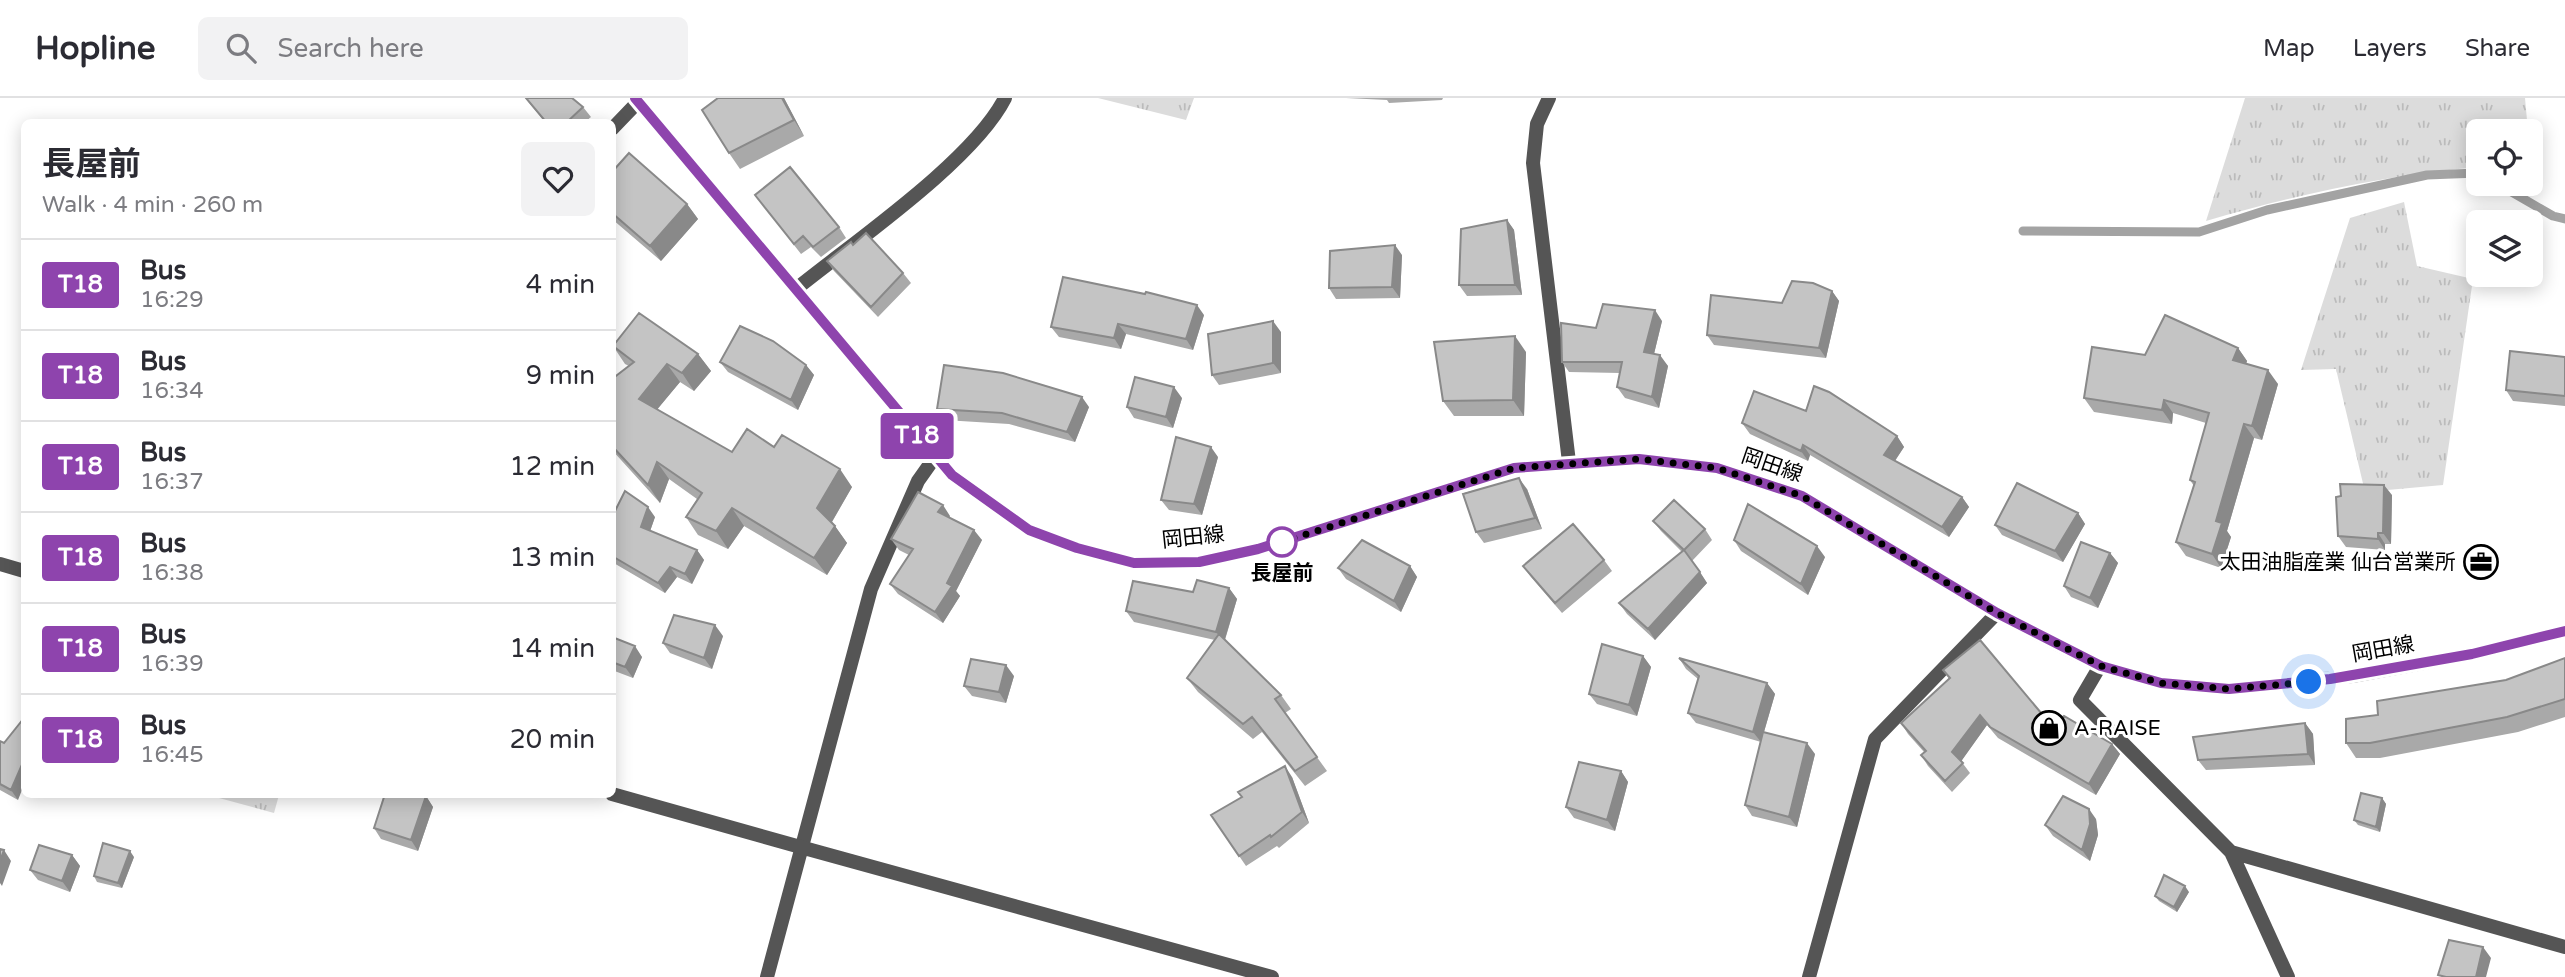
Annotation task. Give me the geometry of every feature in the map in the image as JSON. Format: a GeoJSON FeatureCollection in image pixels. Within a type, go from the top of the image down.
{"type":"FeatureCollection","features":[{"type":"Feature","properties":{"kind":"street"},"geometry":{"type":"LineString","coordinates":[[796,289],[936,176],[994,120],[1005,98]]}},
{"type":"Feature","properties":{"kind":"street"},"geometry":{"type":"LineString","coordinates":[[1549,98],[1537,124],[1533,163],[1569,462]]}},
{"type":"Feature","properties":{"kind":"street"},"geometry":{"type":"LineString","coordinates":[[616,124],[636,100]]}},
{"type":"Feature","properties":{"kind":"street","name":"岡田線"},"geometry":{"type":"LineString","coordinates":[[636,100],[952,475],[1029,530],[1077,548],[1134,563],[1199,562],[1258,549],[1514,468],[1639,459],[1717,468],[1802,496],[1997,613],[2101,666],[2161,683],[2229,689],[2352,676],[2472,654],[2565,631]]}},
{"type":"Feature","properties":{"kind":"street"},"geometry":{"type":"LineString","coordinates":[[767,977],[804,848],[871,589],[918,481],[935,457]]}},
{"type":"Feature","properties":{"kind":"street"},"geometry":{"type":"LineString","coordinates":[[0,564],[21,570]]}},
{"type":"Feature","properties":{"kind":"street"},"geometry":{"type":"LineString","coordinates":[[1809,977],[1875,739],[1997,613]]}},
{"type":"Feature","properties":{"kind":"street"},"geometry":{"type":"LineString","coordinates":[[2101,666],[2080,701],[2231,852],[2288,977]]}},
{"type":"Feature","properties":{"kind":"street"},"geometry":{"type":"LineString","coordinates":[[616,795],[1272,977]]}},
{"type":"Feature","properties":{"kind":"street"},"geometry":{"type":"LineString","coordinates":[[2231,852],[2565,947]]}},
{"type":"Feature","properties":{"kind":"green space"},"geometry":{"type":"Polygon","coordinates":[[[1098,98],[1194,98],[1186,120],[1098,98]]]}},
{"type":"Feature","properties":{"kind":"green space"},"geometry":{"type":"Polygon","coordinates":[[[2245,98],[2525,98],[2527,119],[2466,119],[2466,168],[2341,187],[2206,221],[2245,98]]]}},
{"type":"Feature","properties":{"kind":"green space"},"geometry":{"type":"Polygon","coordinates":[[[2404,202],[2417,266],[2466,277],[2466,287],[2472,287],[2443,485],[2365,492],[2336,369],[2301,370],[2350,218],[2404,202]]]}},
{"type":"Feature","properties":{"kind":"green space"},"geometry":{"type":"Polygon","coordinates":[[[219,798],[278,798],[274,813],[219,798]]]}},
{"type":"Feature","properties":{"kind":"building"},"geometry":{"type":"Polygon","coordinates":[[[526,98],[572,98],[583,107],[570,119],[544,119],[526,98]]]}},
{"type":"Feature","properties":{"kind":"building"},"geometry":{"type":"Polygon","coordinates":[[[718,98],[782,98],[794,120],[729,153],[702,110],[718,98]]]}},
{"type":"Feature","properties":{"kind":"building"},"geometry":{"type":"Polygon","coordinates":[[[629,153],[687,204],[650,246],[616,216],[616,168],[629,153]]]}},
{"type":"Feature","properties":{"kind":"building"},"geometry":{"type":"Polygon","coordinates":[[[790,167],[839,227],[813,247],[803,236],[794,244],[755,195],[790,167]]]}},
{"type":"Feature","properties":{"kind":"building"},"geometry":{"type":"Polygon","coordinates":[[[1507,220],[1515,285],[1459,285],[1461,229],[1507,220]]]}},
{"type":"Feature","properties":{"kind":"building"},"geometry":{"type":"Polygon","coordinates":[[[866,233],[903,273],[871,307],[827,261],[851,242],[853,245],[866,233]]]}},
{"type":"Feature","properties":{"kind":"building"},"geometry":{"type":"Polygon","coordinates":[[[1395,245],[1392,287],[1329,288],[1330,251],[1395,245]]]}},
{"type":"Feature","properties":{"kind":"building"},"geometry":{"type":"Polygon","coordinates":[[[1063,277],[1145,294],[1146,292],[1197,305],[1186,339],[1118,324],[1114,338],[1051,327],[1063,277]]]}},
{"type":"Feature","properties":{"kind":"building"},"geometry":{"type":"Polygon","coordinates":[[[1792,281],[1813,283],[1832,291],[1819,348],[1707,335],[1711,295],[1782,303],[1792,281]]]}},
{"type":"Feature","properties":{"kind":"building"},"geometry":{"type":"Polygon","coordinates":[[[1603,304],[1655,310],[1644,352],[1660,355],[1652,397],[1617,387],[1622,362],[1562,362],[1561,323],[1596,328],[1603,304]]]}},
{"type":"Feature","properties":{"kind":"building"},"geometry":{"type":"Polygon","coordinates":[[[639,313],[698,354],[682,373],[667,364],[639,399],[732,452],[747,429],[774,447],[782,435],[840,469],[817,508],[835,526],[814,558],[732,508],[716,531],[686,517],[702,493],[657,462],[648,485],[616,450],[616,376],[634,362],[616,348],[616,342],[639,313]]]}},
{"type":"Feature","properties":{"kind":"building"},"geometry":{"type":"Polygon","coordinates":[[[2165,315],[2238,348],[2233,360],[2268,370],[2252,426],[2244,424],[2216,521],[2222,523],[2212,554],[2176,542],[2195,482],[2190,480],[2209,413],[2164,400],[2162,410],[2084,398],[2092,347],[2145,355],[2165,315]]]}},
{"type":"Feature","properties":{"kind":"building"},"geometry":{"type":"Polygon","coordinates":[[[1273,321],[1273,363],[1212,375],[1208,334],[1273,321]]]}},
{"type":"Feature","properties":{"kind":"building"},"geometry":{"type":"Polygon","coordinates":[[[740,326],[773,341],[806,365],[791,400],[720,362],[740,326]]]}},
{"type":"Feature","properties":{"kind":"building"},"geometry":{"type":"Polygon","coordinates":[[[1515,336],[1513,400],[1443,401],[1434,342],[1515,336]]]}},
{"type":"Feature","properties":{"kind":"building"},"geometry":{"type":"Polygon","coordinates":[[[2510,351],[2565,357],[2565,396],[2506,390],[2510,351]]]}},
{"type":"Feature","properties":{"kind":"building"},"geometry":{"type":"Polygon","coordinates":[[[944,365],[1003,373],[1082,397],[1067,432],[1002,413],[937,409],[944,365]]]}},
{"type":"Feature","properties":{"kind":"building"},"geometry":{"type":"Polygon","coordinates":[[[1135,377],[1174,387],[1166,417],[1127,407],[1135,377]]]}},
{"type":"Feature","properties":{"kind":"building"},"geometry":{"type":"Polygon","coordinates":[[[1814,386],[1829,392],[1897,436],[1884,455],[1962,497],[1942,527],[1803,445],[1801,451],[1742,423],[1754,391],[1806,411],[1814,386]]]}},
{"type":"Feature","properties":{"kind":"building"},"geometry":{"type":"Polygon","coordinates":[[[1176,437],[1211,447],[1194,504],[1161,500],[1176,437]]]}},
{"type":"Feature","properties":{"kind":"building"},"geometry":{"type":"Polygon","coordinates":[[[1519,478],[1535,518],[1476,532],[1463,494],[1519,478]]]}},
{"type":"Feature","properties":{"kind":"building"},"geometry":{"type":"Polygon","coordinates":[[[2017,483],[2078,513],[2055,551],[1995,525],[2017,483]]]}},
{"type":"Feature","properties":{"kind":"building"},"geometry":{"type":"Polygon","coordinates":[[[2340,484],[2384,485],[2383,533],[2378,533],[2378,539],[2338,536],[2336,497],[2341,496],[2340,484]]]}},
{"type":"Feature","properties":{"kind":"building"},"geometry":{"type":"Polygon","coordinates":[[[625,491],[648,507],[641,527],[697,550],[685,574],[670,567],[658,583],[616,558],[616,509],[625,491]]]}},
{"type":"Feature","properties":{"kind":"building"},"geometry":{"type":"Polygon","coordinates":[[[918,492],[943,505],[938,512],[974,530],[947,583],[952,586],[935,612],[890,584],[913,549],[891,539],[918,492]]]}},
{"type":"Feature","properties":{"kind":"building"},"geometry":{"type":"Polygon","coordinates":[[[1674,500],[1705,529],[1684,550],[1653,521],[1674,500]]]}},
{"type":"Feature","properties":{"kind":"building"},"geometry":{"type":"Polygon","coordinates":[[[1748,504],[1817,546],[1801,584],[1734,540],[1748,504]]]}},
{"type":"Feature","properties":{"kind":"building"},"geometry":{"type":"Polygon","coordinates":[[[1573,524],[1604,560],[1555,603],[1523,566],[1573,524]]]}},
{"type":"Feature","properties":{"kind":"building"},"geometry":{"type":"Polygon","coordinates":[[[1362,540],[1410,566],[1394,601],[1338,568],[1362,540]]]}},
{"type":"Feature","properties":{"kind":"building"},"geometry":{"type":"Polygon","coordinates":[[[2081,542],[2110,553],[2090,598],[2064,586],[2081,542]]]}},
{"type":"Feature","properties":{"kind":"building"},"geometry":{"type":"Polygon","coordinates":[[[1684,550],[1700,572],[1648,629],[1619,603],[1684,550]]]}},
{"type":"Feature","properties":{"kind":"building"},"geometry":{"type":"Polygon","coordinates":[[[1197,580],[1229,588],[1216,632],[1126,611],[1133,581],[1193,592],[1197,580]]]}},
{"type":"Feature","properties":{"kind":"building"},"geometry":{"type":"Polygon","coordinates":[[[674,615],[715,625],[704,658],[663,643],[674,615]]]}},
{"type":"Feature","properties":{"kind":"building"},"geometry":{"type":"Polygon","coordinates":[[[1219,634],[1281,695],[1275,699],[1317,757],[1295,771],[1252,717],[1243,724],[1187,678],[1219,634]]]}},
{"type":"Feature","properties":{"kind":"building"},"geometry":{"type":"Polygon","coordinates":[[[616,639],[635,646],[625,667],[616,664],[616,639]]]}},
{"type":"Feature","properties":{"kind":"building"},"geometry":{"type":"Polygon","coordinates":[[[1980,640],[2052,726],[2064,716],[2112,744],[2089,784],[1990,727],[1980,715],[1952,752],[1963,763],[1945,781],[1921,755],[1926,751],[1901,723],[1950,678],[1943,670],[1980,640]]]}},
{"type":"Feature","properties":{"kind":"building"},"geometry":{"type":"Polygon","coordinates":[[[1602,644],[1643,656],[1629,705],[1589,694],[1602,644]]]}},
{"type":"Feature","properties":{"kind":"building"},"geometry":{"type":"Polygon","coordinates":[[[1679,658],[1767,683],[1753,732],[1688,713],[1699,676],[1679,658]]]}},
{"type":"Feature","properties":{"kind":"building"},"geometry":{"type":"Polygon","coordinates":[[[2565,658],[2565,699],[2507,717],[2370,743],[2346,743],[2346,719],[2378,715],[2377,701],[2506,680],[2565,658]]]}},
{"type":"Feature","properties":{"kind":"building"},"geometry":{"type":"Polygon","coordinates":[[[971,659],[1006,665],[999,692],[964,686],[971,659]]]}},
{"type":"Feature","properties":{"kind":"building"},"geometry":{"type":"Polygon","coordinates":[[[21,722],[21,767],[11,790],[0,784],[0,741],[4,743],[21,722]]]}},
{"type":"Feature","properties":{"kind":"building"},"geometry":{"type":"Polygon","coordinates":[[[2305,723],[2308,754],[2198,760],[2193,737],[2305,723]]]}},
{"type":"Feature","properties":{"kind":"building"},"geometry":{"type":"Polygon","coordinates":[[[1763,732],[1807,743],[1789,817],[1745,805],[1763,732]]]}},
{"type":"Feature","properties":{"kind":"building"},"geometry":{"type":"Polygon","coordinates":[[[1579,762],[1621,771],[1607,820],[1566,807],[1579,762]]]}},
{"type":"Feature","properties":{"kind":"building"},"geometry":{"type":"Polygon","coordinates":[[[1285,766],[1302,812],[1271,837],[1270,835],[1239,856],[1211,815],[1242,797],[1238,792],[1285,766]]]}},
{"type":"Feature","properties":{"kind":"building"},"geometry":{"type":"Polygon","coordinates":[[[2361,793],[2382,798],[2376,827],[2354,820],[2361,793]]]}},
{"type":"Feature","properties":{"kind":"building"},"geometry":{"type":"Polygon","coordinates":[[[2063,796],[2089,809],[2090,824],[2082,850],[2045,825],[2063,796]]]}},
{"type":"Feature","properties":{"kind":"building"},"geometry":{"type":"Polygon","coordinates":[[[384,798],[425,798],[411,840],[374,828],[384,798]]]}},
{"type":"Feature","properties":{"kind":"building"},"geometry":{"type":"Polygon","coordinates":[[[103,843],[130,851],[118,883],[94,876],[103,843]]]}},
{"type":"Feature","properties":{"kind":"building"},"geometry":{"type":"Polygon","coordinates":[[[39,845],[72,855],[62,881],[30,870],[39,845]]]}},
{"type":"Feature","properties":{"kind":"building"},"geometry":{"type":"Polygon","coordinates":[[[2164,875],[2185,886],[2174,907],[2155,896],[2164,875]]]}},
{"type":"Feature","properties":{"kind":"building"},"geometry":{"type":"Polygon","coordinates":[[[2449,940],[2483,947],[2476,977],[2438,975],[2449,940]]]}},
{"type":"Feature","properties":{"kind":"waterway"},"geometry":{"type":"LineString","coordinates":[[2023,231],[2199,232],[2267,210],[2427,175],[2466,173]]}},
{"type":"Feature","properties":{"kind":"waterway"},"geometry":{"type":"LineString","coordinates":[[2519,196],[2553,216],[2565,219]]}},
{"type":"Feature","properties":{"kind":"bus line","name":"T18"},"geometry":{"type":"LineString","coordinates":[[635,98],[952,475],[1029,530],[1077,548],[1134,563],[1199,562],[1258,549],[1514,468],[1639,459],[1717,468],[1802,496],[1997,613],[2101,666],[2161,683],[2229,689],[2330,679],[2472,654],[2565,631]]}},
{"type":"Feature","properties":{"kind":"place","name":"長屋前"},"geometry":{"type":"Point","coordinates":[1282,542]}},
{"type":"Feature","properties":{"kind":"place","name":"太田油脂産業 仙台営業所"},"geometry":{"type":"Point","coordinates":[2481,562]}},
{"type":"Feature","properties":{"kind":"place","name":"A-RAISE"},"geometry":{"type":"Point","coordinates":[2049,728]}},
{"type":"Feature","properties":{"kind":"route"},"geometry":{"type":"LineString","coordinates":[[1282,542],[1514,468],[1639,459],[1717,468],[1802,496],[1997,613],[2101,666],[2161,683],[2229,689],[2309,682]]}}]}
